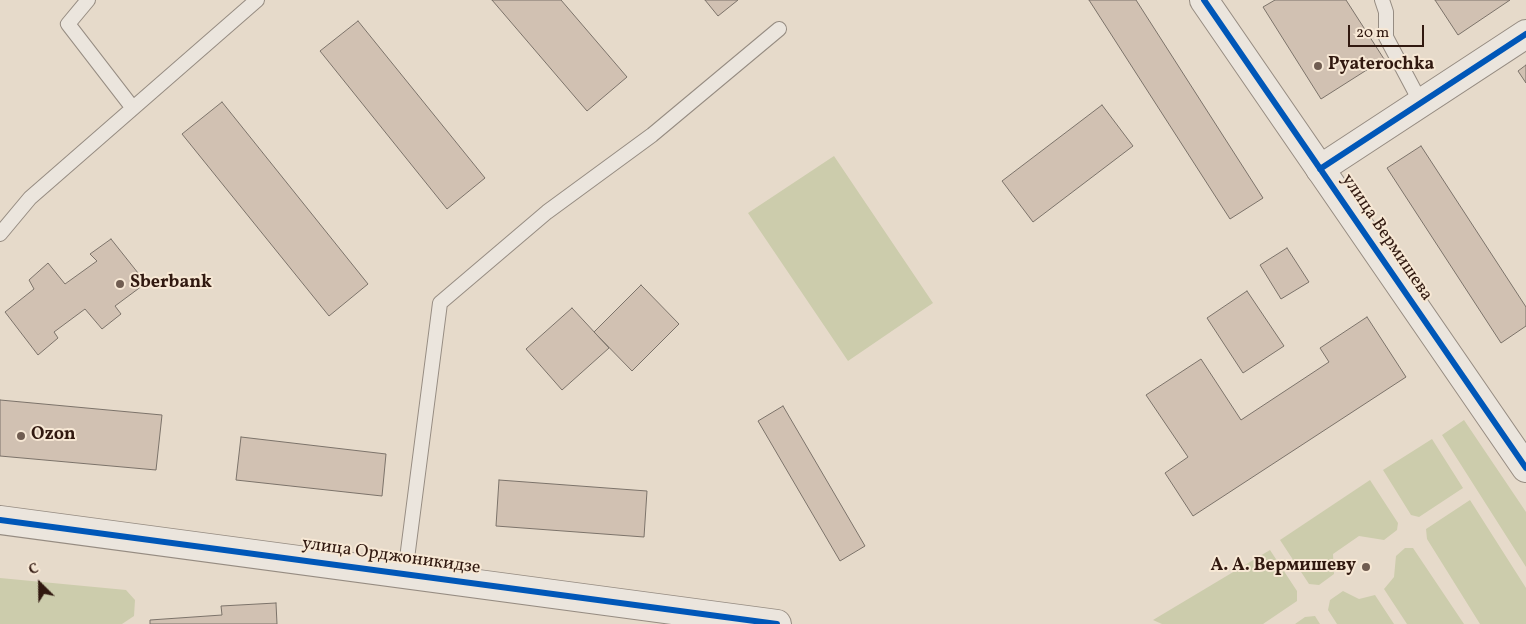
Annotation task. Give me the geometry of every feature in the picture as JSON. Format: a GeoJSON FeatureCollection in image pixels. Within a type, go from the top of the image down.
{"type":"FeatureCollection","features":[{"type":"Feature","properties":{"kind":"street","name":"улица Вермишева"},"geometry":{"type":"LineString","coordinates":[[1204,0],[1526,468]]}},
{"type":"Feature","properties":{"kind":"street"},"geometry":{"type":"LineString","coordinates":[[1320,169],[1526,34]]}},
{"type":"Feature","properties":{"kind":"street","name":"улица Орджоникидзе"},"geometry":{"type":"LineString","coordinates":[[0,520],[777,624]]}},
{"type":"Feature","properties":{"kind":"lane"},"geometry":{"type":"LineString","coordinates":[[88,0],[68,24],[132,107]]}},
{"type":"Feature","properties":{"kind":"lane"},"geometry":{"type":"LineString","coordinates":[[0,234],[30,198],[132,107],[257,0]]}},
{"type":"Feature","properties":{"kind":"lane"},"geometry":{"type":"LineString","coordinates":[[1382,0],[1386,12],[1386,37],[1421,103]]}},
{"type":"Feature","properties":{"kind":"lane"},"geometry":{"type":"LineString","coordinates":[[405,574],[440,303],[547,212],[652,136],[779,29]]}},
{"type":"Feature","properties":{"kind":"green space"},"geometry":{"type":"Polygon","coordinates":[[[834,156],[933,303],[848,361],[748,213],[834,156]]]}},
{"type":"Feature","properties":{"kind":"green space"},"geometry":{"type":"Polygon","coordinates":[[[1464,420],[1526,512],[1526,567],[1442,435],[1464,420]]]}},
{"type":"Feature","properties":{"kind":"green space"},"geometry":{"type":"Polygon","coordinates":[[[1432,439],[1463,488],[1419,517],[1411,515],[1383,470],[1432,439]]]}},
{"type":"Feature","properties":{"kind":"green space"},"geometry":{"type":"Polygon","coordinates":[[[1370,480],[1398,523],[1397,530],[1384,540],[1359,536],[1333,554],[1334,574],[1319,585],[1309,584],[1280,540],[1370,480]]]}},
{"type":"Feature","properties":{"kind":"green space"},"geometry":{"type":"Polygon","coordinates":[[[1470,500],[1526,588],[1526,624],[1480,624],[1427,539],[1426,529],[1470,500]]]}},
{"type":"Feature","properties":{"kind":"green space"},"geometry":{"type":"Polygon","coordinates":[[[1405,548],[1413,548],[1464,624],[1407,624],[1384,589],[1394,577],[1396,556],[1405,548]]]}},
{"type":"Feature","properties":{"kind":"green space"},"geometry":{"type":"Polygon","coordinates":[[[1270,550],[1297,591],[1297,601],[1263,624],[1162,624],[1153,620],[1270,550]]]}},
{"type":"Feature","properties":{"kind":"green space"},"geometry":{"type":"Polygon","coordinates":[[[0,578],[126,590],[135,600],[134,616],[122,624],[0,624],[0,578]]]}},
{"type":"Feature","properties":{"kind":"green space"},"geometry":{"type":"Polygon","coordinates":[[[1343,591],[1359,599],[1375,595],[1394,624],[1337,624],[1328,610],[1330,600],[1343,591]]]}},
{"type":"Feature","properties":{"kind":"green space"},"geometry":{"type":"Polygon","coordinates":[[[1315,616],[1320,624],[1295,624],[1305,617],[1315,616]]]}},
{"type":"Feature","properties":{"kind":"building"},"geometry":{"type":"Polygon","coordinates":[[[492,0],[561,0],[627,77],[587,111],[492,0]]]}},
{"type":"Feature","properties":{"kind":"building"},"geometry":{"type":"Polygon","coordinates":[[[705,0],[738,0],[718,16],[705,0]]]}},
{"type":"Feature","properties":{"kind":"building"},"geometry":{"type":"Polygon","coordinates":[[[1089,0],[1136,0],[1263,198],[1230,219],[1089,0]]]}},
{"type":"Feature","properties":{"kind":"building"},"geometry":{"type":"Polygon","coordinates":[[[1275,0],[1346,0],[1384,59],[1321,99],[1263,7],[1275,0]]]}},
{"type":"Feature","properties":{"kind":"building"},"geometry":{"type":"Polygon","coordinates":[[[1435,0],[1510,0],[1458,35],[1435,0]]]}},
{"type":"Feature","properties":{"kind":"building"},"geometry":{"type":"Polygon","coordinates":[[[358,21],[485,178],[447,209],[320,51],[358,21]]]}},
{"type":"Feature","properties":{"kind":"building"},"geometry":{"type":"Polygon","coordinates":[[[1526,65],[1526,83],[1518,71],[1526,65]]]}},
{"type":"Feature","properties":{"kind":"building"},"geometry":{"type":"Polygon","coordinates":[[[222,102],[368,284],[329,316],[182,134],[222,102]]]}},
{"type":"Feature","properties":{"kind":"building"},"geometry":{"type":"Polygon","coordinates":[[[1102,105],[1133,146],[1033,222],[1002,181],[1102,105]]]}},
{"type":"Feature","properties":{"kind":"building"},"geometry":{"type":"Polygon","coordinates":[[[1421,146],[1526,307],[1526,326],[1501,343],[1387,168],[1421,146]]]}},
{"type":"Feature","properties":{"kind":"building"},"geometry":{"type":"Polygon","coordinates":[[[111,239],[146,283],[115,306],[121,314],[102,329],[85,309],[54,332],[58,338],[38,355],[5,312],[34,289],[29,280],[48,263],[65,284],[97,261],[90,254],[111,239]]]}},
{"type":"Feature","properties":{"kind":"building"},"geometry":{"type":"Polygon","coordinates":[[[1287,248],[1309,282],[1281,299],[1260,265],[1287,248]]]}},
{"type":"Feature","properties":{"kind":"building"},"geometry":{"type":"Polygon","coordinates":[[[641,285],[679,324],[632,371],[594,332],[641,285]]]}},
{"type":"Feature","properties":{"kind":"building"},"geometry":{"type":"Polygon","coordinates":[[[1247,291],[1284,346],[1243,373],[1207,318],[1247,291]]]}},
{"type":"Feature","properties":{"kind":"building"},"geometry":{"type":"Polygon","coordinates":[[[572,308],[609,348],[562,390],[526,349],[572,308]]]}},
{"type":"Feature","properties":{"kind":"building"},"geometry":{"type":"Polygon","coordinates":[[[1367,317],[1406,377],[1193,516],[1165,473],[1188,457],[1146,395],[1201,359],[1241,420],[1329,362],[1320,348],[1367,317]]]}},
{"type":"Feature","properties":{"kind":"building"},"geometry":{"type":"Polygon","coordinates":[[[0,400],[162,415],[156,470],[0,456],[0,400]]]}},
{"type":"Feature","properties":{"kind":"building"},"geometry":{"type":"Polygon","coordinates":[[[783,406],[865,546],[840,561],[758,421],[783,406]]]}},
{"type":"Feature","properties":{"kind":"building"},"geometry":{"type":"Polygon","coordinates":[[[241,437],[386,454],[382,496],[236,480],[241,437]]]}},
{"type":"Feature","properties":{"kind":"building"},"geometry":{"type":"Polygon","coordinates":[[[499,480],[647,491],[644,537],[496,526],[499,480]]]}},
{"type":"Feature","properties":{"kind":"building"},"geometry":{"type":"Polygon","coordinates":[[[276,603],[277,624],[150,624],[150,620],[222,615],[221,606],[276,603]]]}},
{"type":"Feature","properties":{"kind":"cycle path"},"geometry":{"type":"LineString","coordinates":[[1204,0],[1526,468]]}},
{"type":"Feature","properties":{"kind":"cycle path"},"geometry":{"type":"LineString","coordinates":[[1320,169],[1526,34]]}},
{"type":"Feature","properties":{"kind":"cycle path"},"geometry":{"type":"LineString","coordinates":[[0,520],[777,624]]}},
{"type":"Feature","properties":{"kind":"place","name":"Pyaterochka"},"geometry":{"type":"Point","coordinates":[1318,66]}},
{"type":"Feature","properties":{"kind":"place","name":"Sberbank"},"geometry":{"type":"Point","coordinates":[120,284]}},
{"type":"Feature","properties":{"kind":"place","name":"Ozon"},"geometry":{"type":"Point","coordinates":[21,436]}},
{"type":"Feature","properties":{"kind":"place","name":"А. А. Вермишеву"},"geometry":{"type":"Point","coordinates":[1366,567]}}]}
